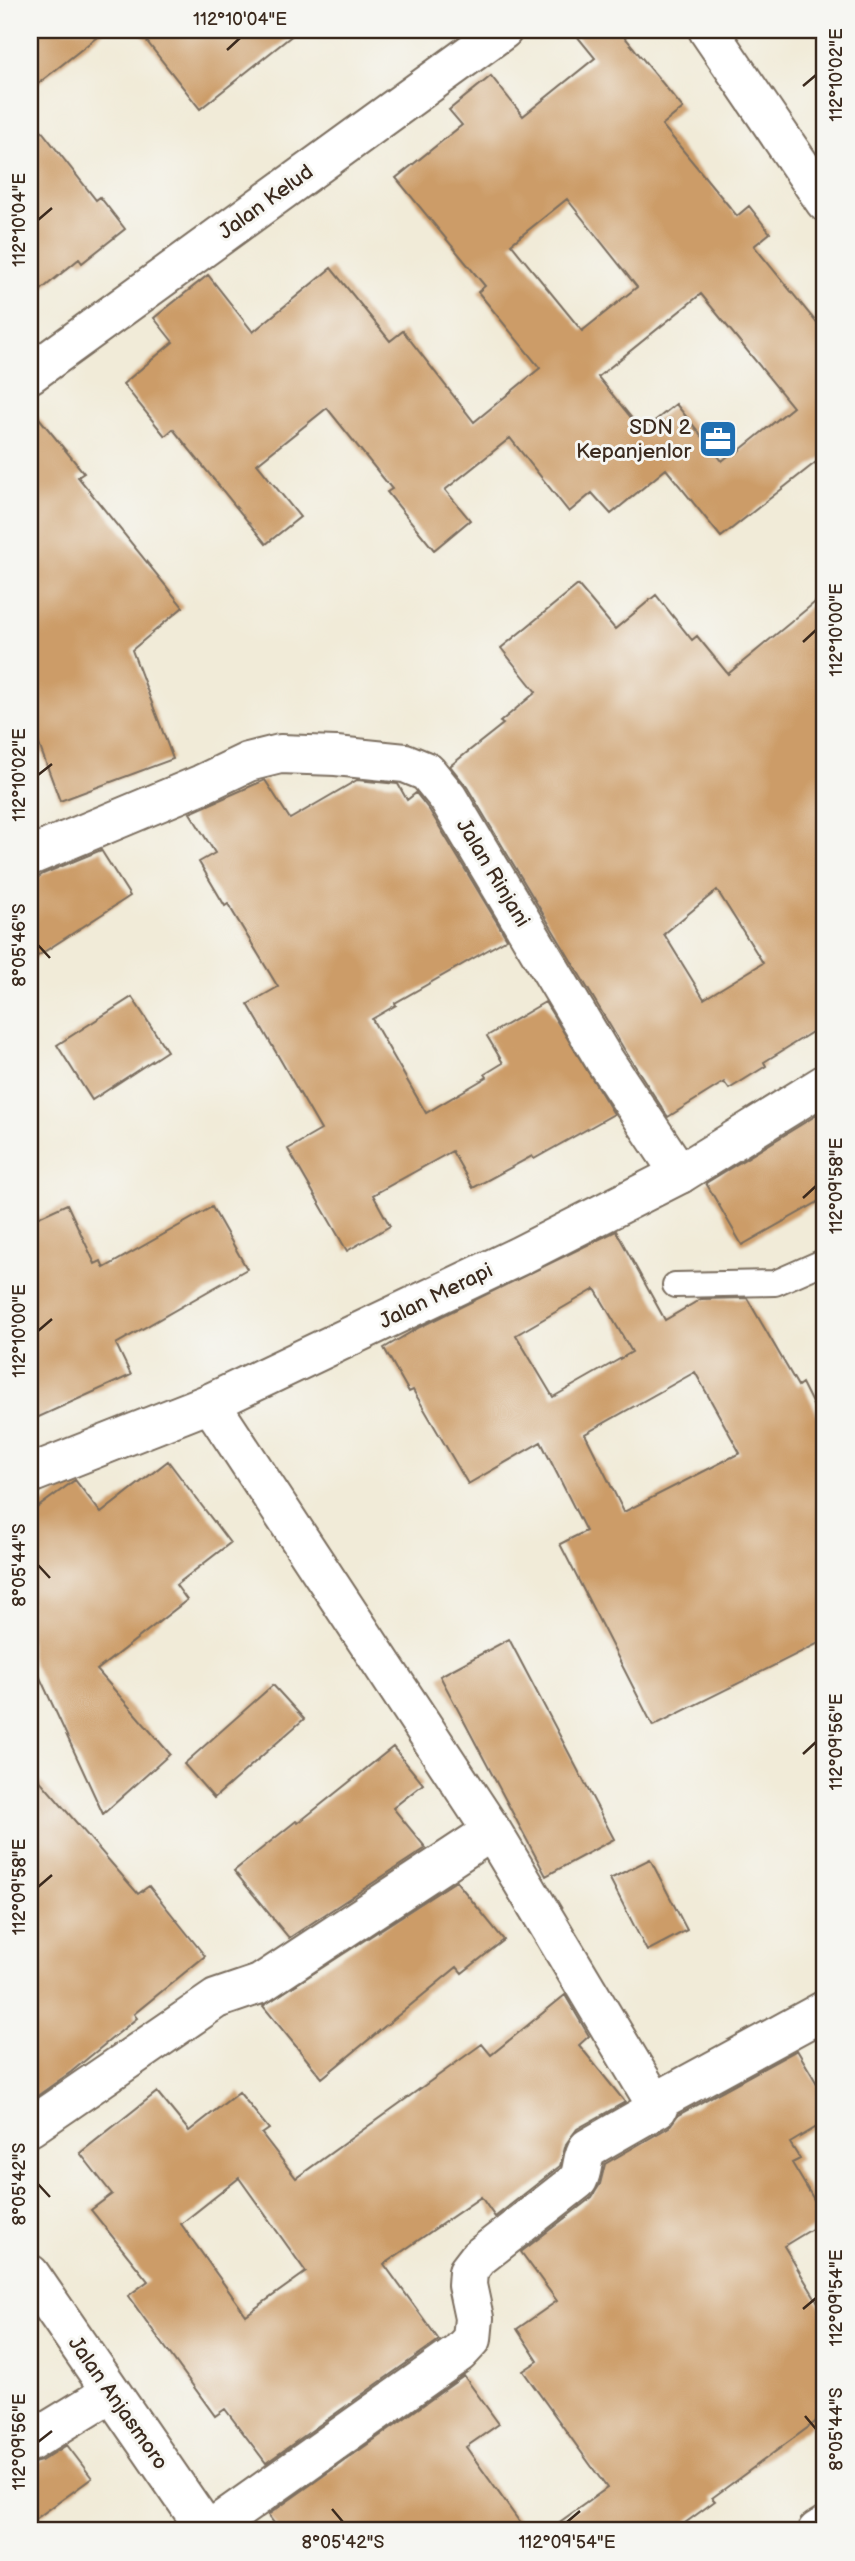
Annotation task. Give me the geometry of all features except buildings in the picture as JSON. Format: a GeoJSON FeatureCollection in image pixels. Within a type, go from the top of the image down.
{"type":"FeatureCollection","features":[{"type":"Feature","properties":{"kind":"street","name":"Jalan Kelud"},"geometry":{"type":"LineString","coordinates":[[30,374],[503,30]]}},
{"type":"Feature","properties":{"kind":"street"},"geometry":{"type":"LineString","coordinates":[[708,30],[825,202]]}},
{"type":"Feature","properties":{"kind":"street","name":"Jalan Rinjani"},"geometry":{"type":"LineString","coordinates":[[30,856],[248,762],[280,754],[336,755],[405,763],[427,772],[448,798],[606,1061],[680,1174]]}},
{"type":"Feature","properties":{"kind":"street","name":"Jalan Merapi"},"geometry":{"type":"LineString","coordinates":[[30,1474],[210,1403],[469,1280],[680,1174],[825,1084]]}},
{"type":"Feature","properties":{"kind":"street"},"geometry":{"type":"LineString","coordinates":[[208,2531],[459,2353],[472,2339],[474,2318],[467,2285],[468,2271],[478,2258],[578,2180],[584,2168],[583,2156],[588,2148],[658,2108],[492,1831],[210,1403]]}},
{"type":"Feature","properties":{"kind":"street"},"geometry":{"type":"LineString","coordinates":[[30,2127],[216,1999],[260,1984],[492,1831]]}},
{"type":"Feature","properties":{"kind":"street"},"geometry":{"type":"LineString","coordinates":[[656,2102],[825,2010]]}},
{"type":"Feature","properties":{"kind":"street","name":"Jalan Anjasmoro"},"geometry":{"type":"LineString","coordinates":[[30,2274],[208,2531]]}},
{"type":"Feature","properties":{"kind":"street"},"geometry":{"type":"LineString","coordinates":[[30,2442],[110,2393]]}},
{"type":"Feature","properties":{"kind":"street"},"geometry":{"type":"LineString","coordinates":[[817,2531],[825,2526]]}},
{"type":"Feature","properties":{"kind":"lane"},"geometry":{"type":"LineString","coordinates":[[674,1285],[775,1283],[825,1261]]}},
{"type":"Feature","properties":{"kind":"place","name":"SDN 2 Kepanjenlor"},"geometry":{"type":"Point","coordinates":[718,439]}}]}
